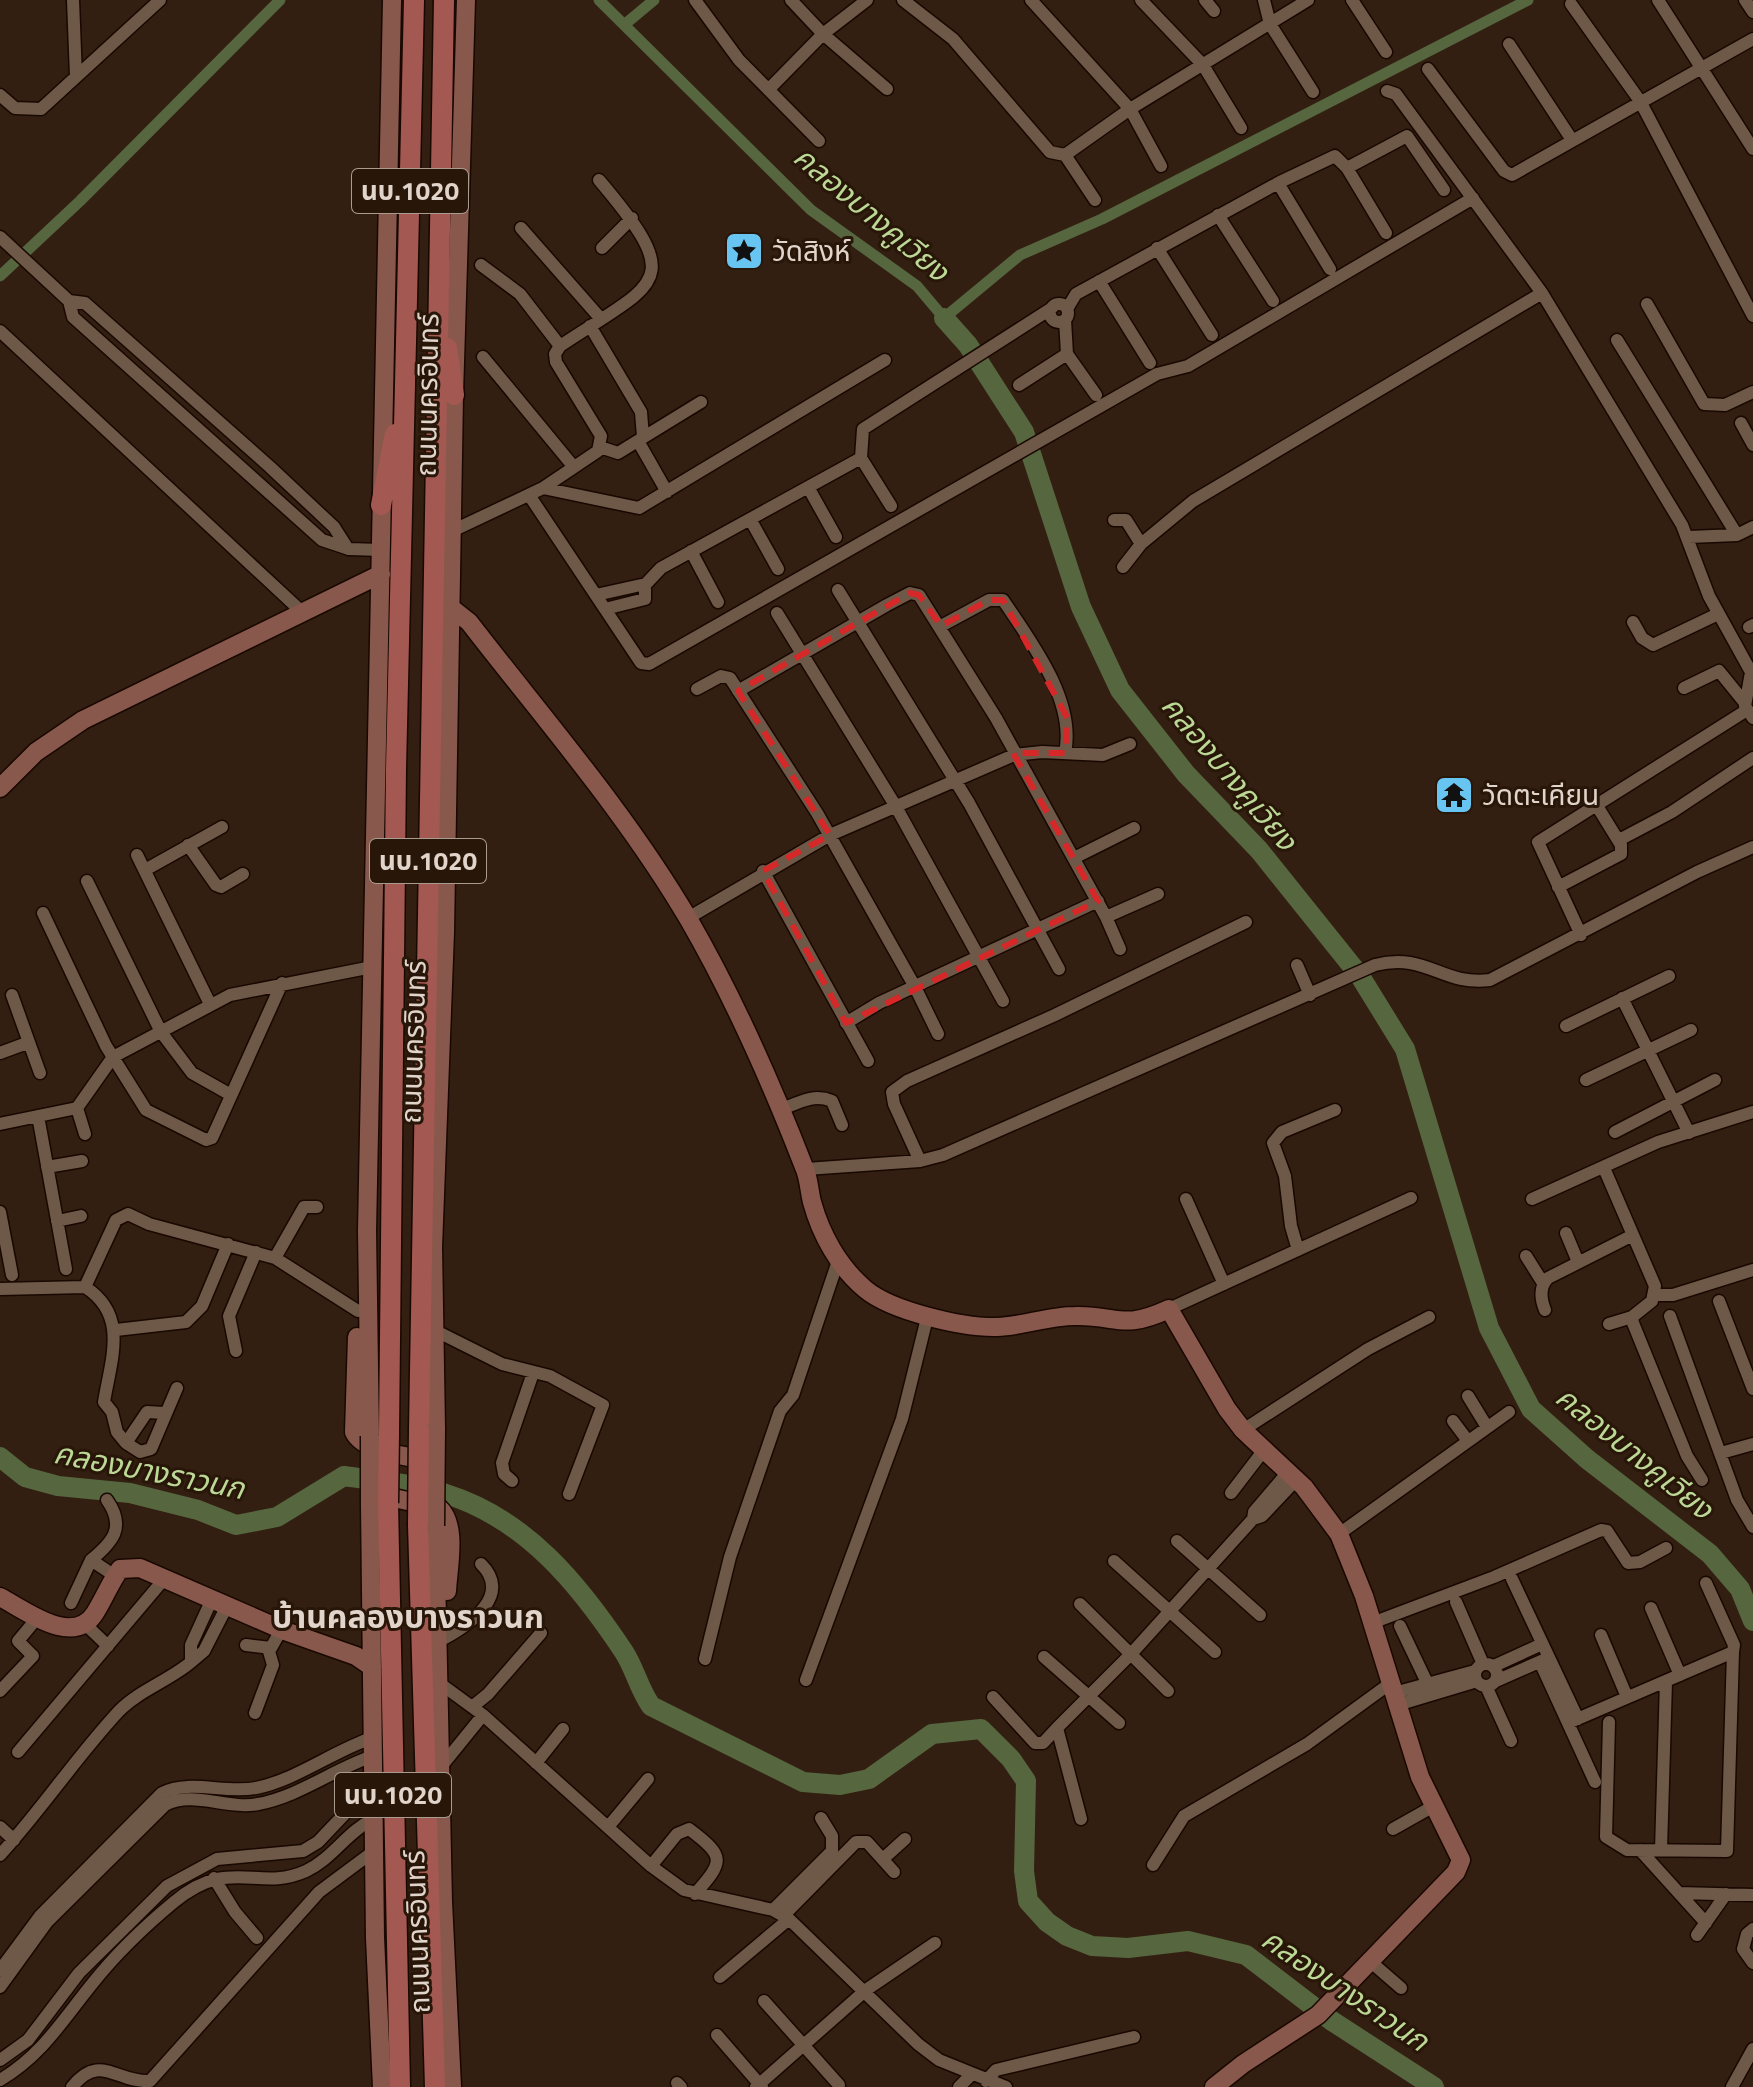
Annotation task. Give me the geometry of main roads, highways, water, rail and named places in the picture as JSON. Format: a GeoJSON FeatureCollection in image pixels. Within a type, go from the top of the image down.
{"type":"FeatureCollection","features":[{"type":"Feature","properties":{"kind":"main road","name":"ถนนนครอินทร์"},"geometry":{"type":"LineString","coordinates":[[380,1435],[367,1231],[392,0]]}},
{"type":"Feature","properties":{"kind":"main road","name":"ถนนนครอินทร์"},"geometry":{"type":"LineString","coordinates":[[382,2087],[372,1785],[372,1658],[379,1503],[414,0]]}},
{"type":"Feature","properties":{"kind":"main road","name":"ถนนนครอินทร์"},"geometry":{"type":"LineString","coordinates":[[435,2087],[426,1525],[438,292],[444,0]]}},
{"type":"Feature","properties":{"kind":"main road","name":"ถนนนครอินทร์"},"geometry":{"type":"LineString","coordinates":[[427,1429],[446,902],[454,395],[466,0]]}},
{"type":"Feature","properties":{"kind":"main road"},"geometry":{"type":"LineString","coordinates":[[438,292],[454,395]]}},
{"type":"Feature","properties":{"kind":"main road"},"geometry":{"type":"LineString","coordinates":[[381,505],[406,381]]}},
{"type":"Feature","properties":{"kind":"main road"},"geometry":{"type":"LineString","coordinates":[[0,788],[36,752],[83,720],[381,574]]}},
{"type":"Feature","properties":{"kind":"main road"},"geometry":{"type":"LineString","coordinates":[[450,607],[469,622],[563,744],[649,859],[688,918],[726,988],[806,1169],[812,1203],[838,1261],[880,1300],[984,1327],[1073,1316],[1140,1322],[1169,1309],[1210,1383],[1243,1430],[1292,1476],[1339,1534],[1372,1623],[1432,1807],[1460,1852],[1461,1860],[1456,1872],[1318,2015],[1243,2064],[1214,2087]]}},
{"type":"Feature","properties":{"kind":"main road"},"geometry":{"type":"LineString","coordinates":[[367,1231],[358,1311],[354,1432],[357,1439],[367,1445],[430,1460],[442,1454],[442,1334],[433,1247]]}},
{"type":"Feature","properties":{"kind":"main road"},"geometry":{"type":"LineString","coordinates":[[0,1597],[55,1626],[72,1628],[94,1614],[115,1576],[129,1566],[165,1578],[281,1630],[356,1656],[372,1658],[365,1630],[360,1520],[361,1500],[370,1493],[439,1508],[445,1513],[449,1540],[445,1638],[438,1680]]}},
{"type":"Feature","properties":{"kind":"main road","name":"ถนนนครอินทร์"},"geometry":{"type":"LineString","coordinates":[[379,1503],[400,2087]]}},
{"type":"Feature","properties":{"kind":"main road","name":"ถนนนครอินทร์"},"geometry":{"type":"LineString","coordinates":[[426,1525],[438,1680],[452,2087]]}},
{"type":"Feature","properties":{"kind":"waterway"},"geometry":{"type":"LineString","coordinates":[[0,276],[80,201],[280,0]]}},
{"type":"Feature","properties":{"kind":"waterway"},"geometry":{"type":"LineString","coordinates":[[599,0],[811,210],[917,286],[944,318],[1020,255],[1102,219],[1528,0]]}},
{"type":"Feature","properties":{"kind":"waterway"},"geometry":{"type":"LineString","coordinates":[[624,25],[654,0]]}},
{"type":"Feature","properties":{"kind":"waterway","name":"คลองบางคูเวียง"},"geometry":{"type":"LineString","coordinates":[[944,318],[968,345],[1024,432],[1081,607],[1120,690],[1186,774],[1259,850],[1360,976],[1405,1049],[1489,1328],[1531,1409],[1587,1459],[1710,1554],[1740,1589],[1753,1621]]}},
{"type":"Feature","properties":{"kind":"waterway","name":"คลองบางราวนก"},"geometry":{"type":"LineString","coordinates":[[0,1457],[25,1477],[58,1486],[130,1493],[198,1510],[236,1525],[277,1517],[344,1476],[421,1487],[475,1505],[526,1537],[569,1579],[624,1652],[651,1706],[803,1782],[840,1785],[869,1779],[932,1734],[981,1729],[1011,1759],[1026,1781],[1024,1871],[1028,1901],[1047,1922],[1067,1936],[1092,1946],[1128,1948],[1188,1941],[1246,1955],[1332,2021],[1434,2087]]}},
{"type":"Feature","properties":{"kind":"place","name":"วัดสิงห์"},"geometry":{"type":"Point","coordinates":[744,251]}},
{"type":"Feature","properties":{"kind":"place","name":"วัดตะเคียน"},"geometry":{"type":"Point","coordinates":[1454,795]}},
{"type":"Feature","properties":{"kind":"district","name":"บ้านคลองบางราวนก"},"geometry":{"type":"Point","coordinates":[408,1617]}}]}
